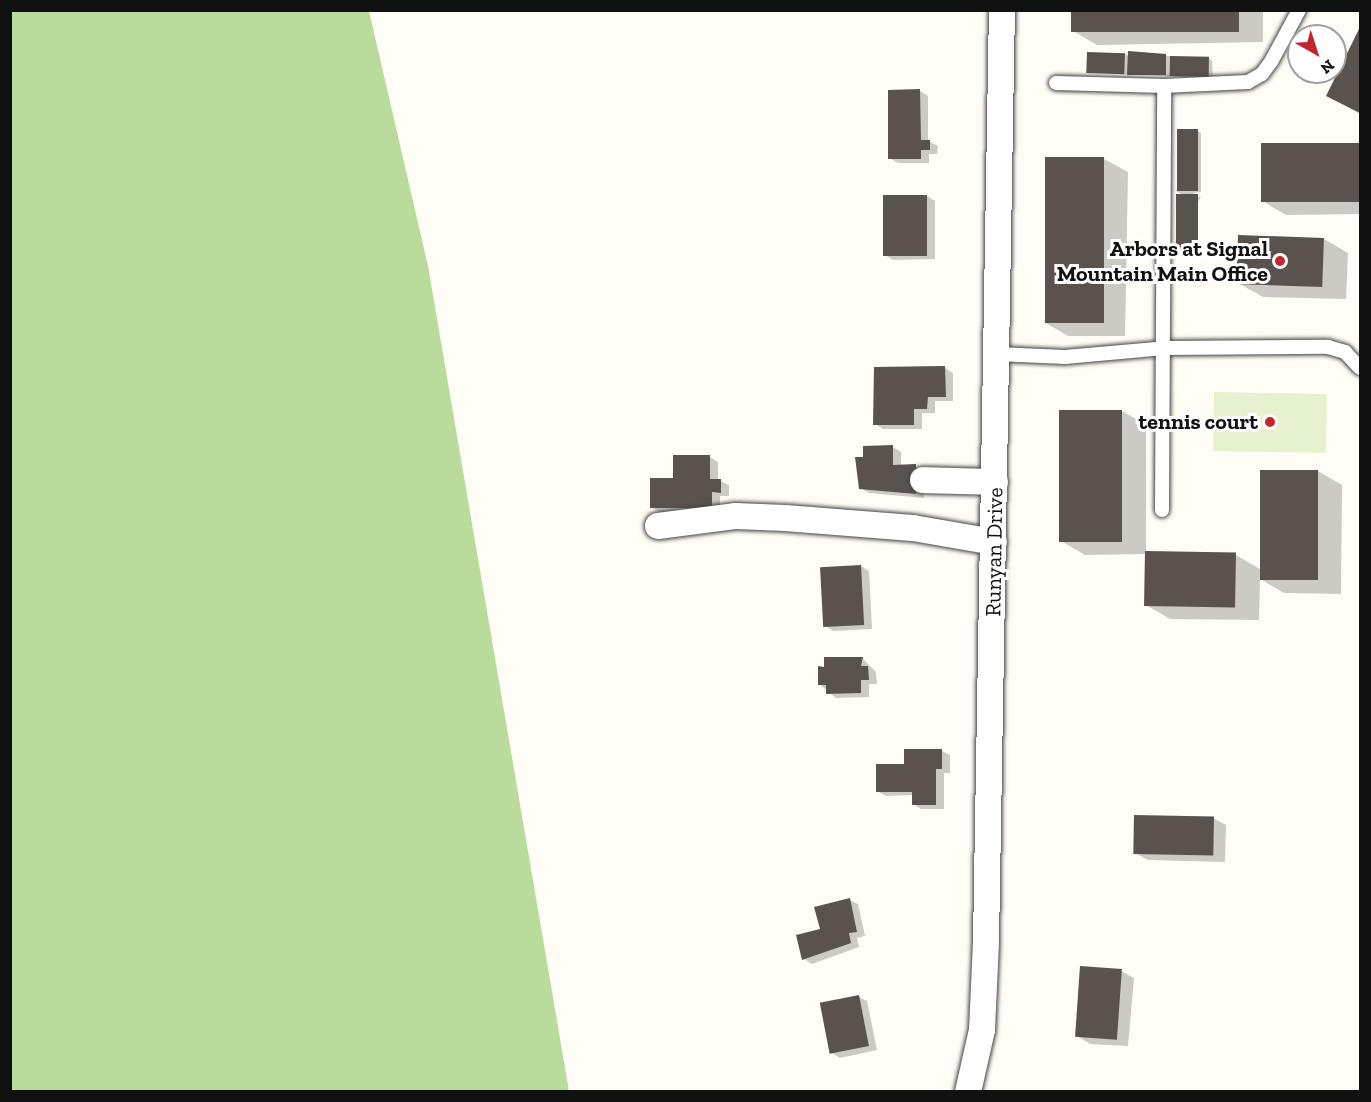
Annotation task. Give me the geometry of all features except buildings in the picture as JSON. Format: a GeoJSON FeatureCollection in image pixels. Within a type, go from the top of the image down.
{"type":"FeatureCollection","features":[{"type":"Feature","properties":{"kind":"street","name":"Runyan Drive"},"geometry":{"type":"LineString","coordinates":[[968,1092],[982,1030],[986,953],[1002,10]]}},
{"type":"Feature","properties":{"kind":"street"},"geometry":{"type":"LineString","coordinates":[[923,480],[995,482]]}},
{"type":"Feature","properties":{"kind":"street"},"geometry":{"type":"LineString","coordinates":[[658,526],[736,516],[785,518],[914,528],[994,542]]}},
{"type":"Feature","properties":{"kind":"lane"},"geometry":{"type":"LineString","coordinates":[[1056,83],[1164,86],[1248,82],[1262,74],[1272,60],[1299,10]]}},
{"type":"Feature","properties":{"kind":"lane"},"geometry":{"type":"LineString","coordinates":[[1162,510],[1165,348],[1164,86]]}},
{"type":"Feature","properties":{"kind":"lane"},"geometry":{"type":"LineString","coordinates":[[997,354],[1065,357],[1165,348],[1328,347],[1345,352],[1360,368]]}},
{"type":"Feature","properties":{"kind":"green space"},"geometry":{"type":"Polygon","coordinates":[[[10,11],[369,11],[428,266],[569,1091],[11,1091],[10,11]]]}},
{"type":"Feature","properties":{"kind":"green space","name":"tennis court"},"geometry":{"type":"Polygon","coordinates":[[[1214,392],[1327,394],[1326,453],[1213,451],[1214,392]]]}},
{"type":"Feature","properties":{"kind":"place","name":"Arbors at Signal Mountain Main Office"},"geometry":{"type":"Point","coordinates":[1280,261]}},
{"type":"Feature","properties":{"kind":"place","name":"tennis court"},"geometry":{"type":"Point","coordinates":[1270,422]}}]}
